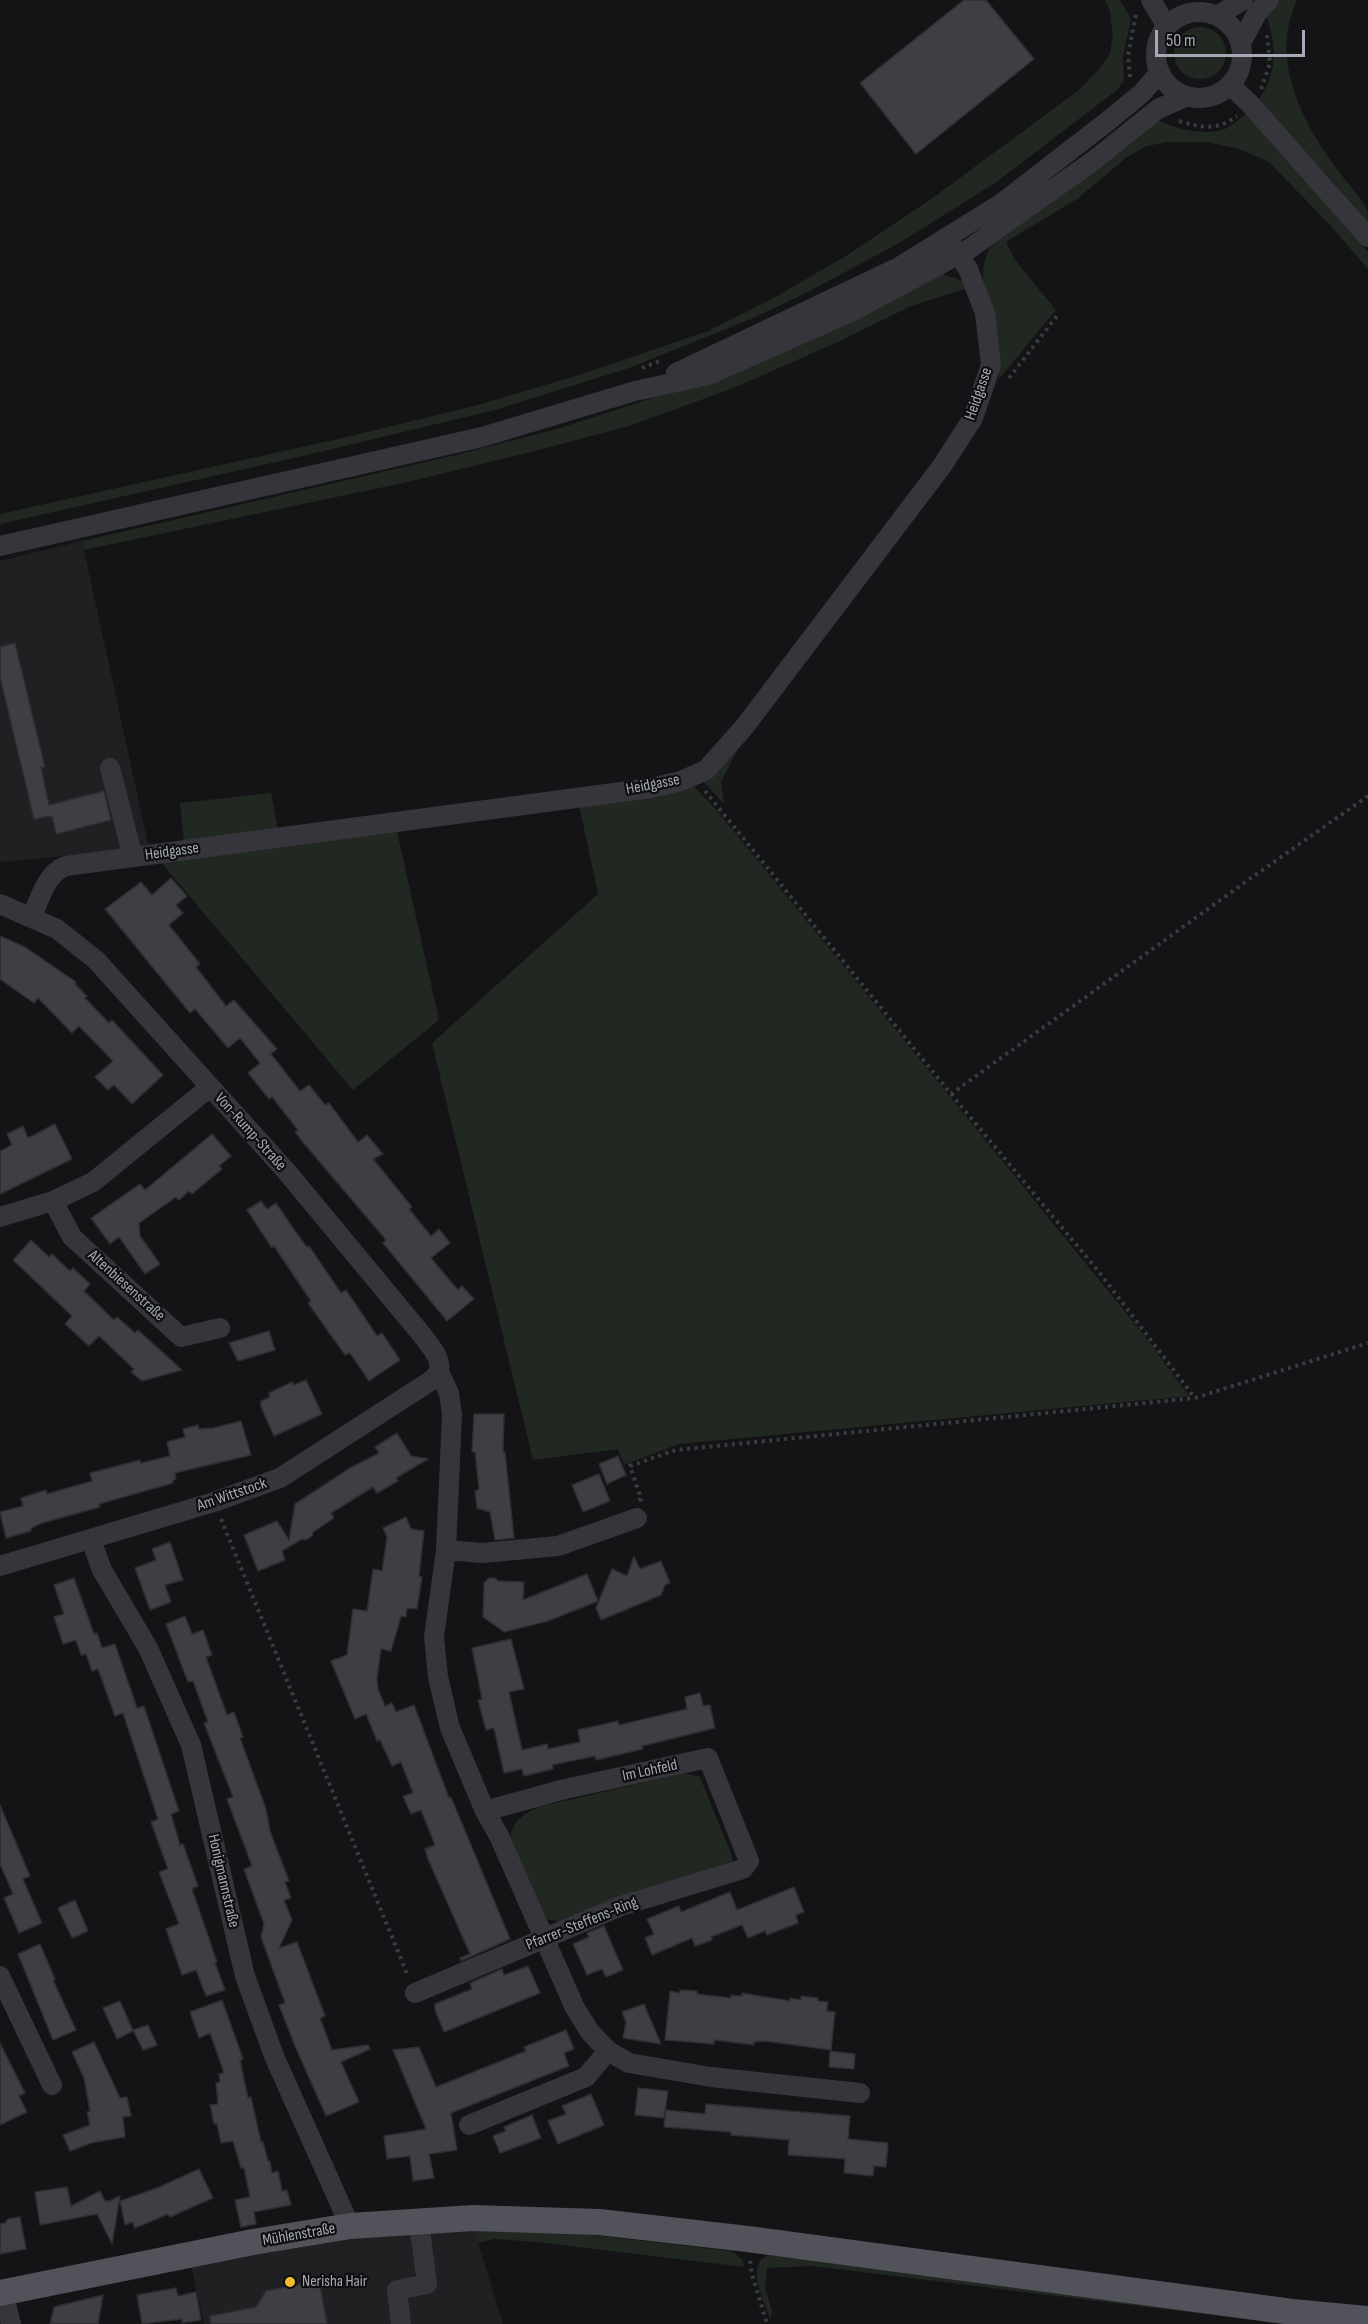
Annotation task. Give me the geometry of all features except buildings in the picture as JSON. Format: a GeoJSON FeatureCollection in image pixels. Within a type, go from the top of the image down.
{"type":"FeatureCollection","features":[{"type":"Feature","properties":{"kind":"main road","name":"Mühlenstraße"},"geometry":{"type":"LineString","coordinates":[[1,2293],[253,2242],[350,2226],[473,2218],[599,2222],[748,2239],[1269,2309],[1368,2319]]}},
{"type":"Feature","properties":{"kind":"street"},"geometry":{"type":"LineString","coordinates":[[1142,3],[1167,27]]}},
{"type":"Feature","properties":{"kind":"street"},"geometry":{"type":"LineString","coordinates":[[1217,16],[1256,4]]}},
{"type":"Feature","properties":{"kind":"street"},"geometry":{"type":"LineString","coordinates":[[1241,43],[1232,27],[1217,16],[1183,7],[1158,43],[1156,53],[1160,72],[1171,87],[1187,96],[1207,97],[1219,93],[1230,85],[1241,66],[1241,43],[1256,4]]}},
{"type":"Feature","properties":{"kind":"street"},"geometry":{"type":"LineString","coordinates":[[635,391],[723,352],[899,267],[1002,203],[1142,93],[1160,72]]}},
{"type":"Feature","properties":{"kind":"street"},"geometry":{"type":"LineString","coordinates":[[1230,85],[1251,105],[1368,237]]}},
{"type":"Feature","properties":{"kind":"street"},"geometry":{"type":"LineString","coordinates":[[0,546],[482,437],[635,391],[708,375],[853,311],[958,255],[1093,161],[1158,109],[1187,96]]}},
{"type":"Feature","properties":{"kind":"street","name":"Heidgasse"},"geometry":{"type":"LineString","coordinates":[[32,916],[56,870],[66,866],[651,788],[706,770],[745,726],[942,466],[973,418],[991,365],[984,313],[968,269],[947,237]]}},
{"type":"Feature","properties":{"kind":"street"},"geometry":{"type":"LineString","coordinates":[[110,768],[133,857]]}},
{"type":"Feature","properties":{"kind":"street"},"geometry":{"type":"LineString","coordinates":[[0,904],[32,916]]}},
{"type":"Feature","properties":{"kind":"street","name":"Von-Rump-Straße"},"geometry":{"type":"LineString","coordinates":[[32,916],[57,929],[96,960],[287,1172],[436,1354],[440,1365],[439,1372]]}},
{"type":"Feature","properties":{"kind":"street"},"geometry":{"type":"LineString","coordinates":[[0,1217],[53,1200],[93,1182],[210,1088]]}},
{"type":"Feature","properties":{"kind":"street","name":"Altenbiesenstraße"},"geometry":{"type":"LineString","coordinates":[[53,1200],[72,1237],[181,1337],[220,1328]]}},
{"type":"Feature","properties":{"kind":"street"},"geometry":{"type":"LineString","coordinates":[[439,1372],[449,1393],[452,1415],[446,1550],[434,1637],[438,1677],[450,1728],[485,1811],[499,1836],[575,2008],[590,2032],[608,2051],[629,2063],[711,2077],[860,2093]]}},
{"type":"Feature","properties":{"kind":"street","name":"Am Wittstock"},"geometry":{"type":"LineString","coordinates":[[0,1566],[214,1502],[280,1478],[432,1380],[439,1372]]}},
{"type":"Feature","properties":{"kind":"street"},"geometry":{"type":"LineString","coordinates":[[446,1550],[482,1553],[558,1546],[637,1518]]}},
{"type":"Feature","properties":{"kind":"street","name":"Honigmannstraße"},"geometry":{"type":"LineString","coordinates":[[91,1540],[102,1570],[148,1648],[191,1744],[245,1976],[274,2056],[350,2226]]}},
{"type":"Feature","properties":{"kind":"street","name":"Im Lohfeld"},"geometry":{"type":"LineString","coordinates":[[485,1811],[565,1789],[708,1758],[749,1861]]}},
{"type":"Feature","properties":{"kind":"street","name":"Pfarrer-Steffens-Ring"},"geometry":{"type":"LineString","coordinates":[[415,1993],[621,1906],[743,1869],[749,1861]]}},
{"type":"Feature","properties":{"kind":"street"},"geometry":{"type":"LineString","coordinates":[[0,1976],[52,2085]]}},
{"type":"Feature","properties":{"kind":"street"},"geometry":{"type":"LineString","coordinates":[[469,2125],[586,2077],[608,2051]]}},
{"type":"Feature","properties":{"kind":"street"},"geometry":{"type":"LineString","coordinates":[[401,2324],[397,2290],[427,2284],[418,2222]]}},
{"type":"Feature","properties":{"kind":"street","name":"Mühlenstraße"},"geometry":{"type":"LineString","coordinates":[[1,2293],[10,2324]]}},
{"type":"Feature","properties":{"kind":"path"},"geometry":{"type":"LineString","coordinates":[[1131,82],[1128,55],[1136,11],[1142,3]]}},
{"type":"Feature","properties":{"kind":"path"},"geometry":{"type":"LineString","coordinates":[[1176,120],[1198,126],[1223,125],[1251,105],[1264,84],[1270,63],[1268,38],[1256,4]]}},
{"type":"Feature","properties":{"kind":"path"},"geometry":{"type":"LineString","coordinates":[[1008,378],[1057,316]]}},
{"type":"Feature","properties":{"kind":"path"},"geometry":{"type":"LineString","coordinates":[[639,369],[669,357]]}},
{"type":"Feature","properties":{"kind":"path"},"geometry":{"type":"LineString","coordinates":[[693,776],[1099,1272],[1195,1398]]}},
{"type":"Feature","properties":{"kind":"path"},"geometry":{"type":"LineString","coordinates":[[951,1094],[1368,796]]}},
{"type":"Feature","properties":{"kind":"path"},"geometry":{"type":"LineString","coordinates":[[637,1518],[636,1506],[641,1499],[630,1466],[676,1450],[1195,1398],[1368,1344]]}},
{"type":"Feature","properties":{"kind":"path"},"geometry":{"type":"LineString","coordinates":[[214,1502],[415,1993]]}},
{"type":"Feature","properties":{"kind":"path"},"geometry":{"type":"LineString","coordinates":[[748,2239],[752,2274],[767,2324]]}},
{"type":"Feature","properties":{"kind":"shaded area"},"geometry":{"type":"Polygon","coordinates":[[[1105,0],[1120,0],[1131,19],[1123,57],[1124,80],[1117,90],[995,183],[901,242],[808,292],[751,319],[629,368],[495,410],[0,524],[0,514],[347,437],[478,405],[582,374],[708,331],[779,295],[849,254],[934,197],[1079,90],[1100,68],[1110,53],[1113,35],[1110,11],[1105,0]]]}},
{"type":"Feature","properties":{"kind":"shaded area"},"geometry":{"type":"Polygon","coordinates":[[[1277,0],[1297,0],[1289,23],[1287,46],[1294,91],[1303,113],[1326,154],[1365,206],[1368,223],[1258,101],[1270,79],[1274,58],[1266,13],[1277,0]]]}},
{"type":"Feature","properties":{"kind":"shaded area"},"geometry":{"type":"Polygon","coordinates":[[[1200,27],[1210,29],[1218,35],[1224,43],[1226,53],[1224,63],[1218,71],[1210,77],[1200,79],[1190,77],[1182,71],[1176,63],[1174,53],[1176,43],[1182,35],[1190,29],[1200,27]]]}},
{"type":"Feature","properties":{"kind":"shaded area"},"geometry":{"type":"Polygon","coordinates":[[[1246,114],[1278,145],[1368,252],[1368,269],[1329,224],[1269,162],[1239,149],[1207,142],[1167,142],[1147,146],[1127,157],[1077,199],[1006,242],[1015,260],[1056,310],[999,379],[983,276],[986,256],[999,235],[1155,118],[1190,131],[1210,132],[1227,128],[1246,114]]]}},
{"type":"Feature","properties":{"kind":"shaded area"},"geometry":{"type":"Polygon","coordinates":[[[943,274],[962,281],[968,288],[911,306],[838,342],[731,389],[629,426],[403,483],[84,550],[82,541],[456,455],[560,428],[723,375],[923,281],[943,274]]]}},
{"type":"Feature","properties":{"kind":"shaded area"},"geometry":{"type":"Polygon","coordinates":[[[82,541],[149,848],[0,862],[0,561],[82,541]]]}},
{"type":"Feature","properties":{"kind":"shaded area"},"geometry":{"type":"Polygon","coordinates":[[[739,747],[721,782],[724,804],[703,781],[739,747]]]}},
{"type":"Feature","properties":{"kind":"shaded area"},"geometry":{"type":"Polygon","coordinates":[[[694,786],[718,812],[1144,1335],[1189,1396],[679,1444],[624,1465],[618,1449],[533,1460],[432,1043],[598,894],[579,805],[694,786]]]}},
{"type":"Feature","properties":{"kind":"shaded area"},"geometry":{"type":"Polygon","coordinates":[[[271,793],[278,831],[184,843],[180,803],[271,793]]]}},
{"type":"Feature","properties":{"kind":"shaded area"},"geometry":{"type":"Polygon","coordinates":[[[396,827],[439,1020],[353,1090],[160,861],[396,827]]]}},
{"type":"Feature","properties":{"kind":"shaded area"},"geometry":{"type":"Polygon","coordinates":[[[685,1773],[700,1777],[732,1856],[732,1864],[564,1922],[545,1919],[510,1838],[520,1818],[539,1807],[685,1773]]]}},
{"type":"Feature","properties":{"kind":"shaded area"},"geometry":{"type":"Polygon","coordinates":[[[474,2229],[503,2324],[204,2324],[191,2265],[293,2244],[474,2229]]]}},
{"type":"Feature","properties":{"kind":"shaded area"},"geometry":{"type":"Polygon","coordinates":[[[474,2229],[574,2233],[731,2251],[743,2260],[744,2267],[537,2242],[495,2239],[478,2243],[474,2229]]]}},
{"type":"Feature","properties":{"kind":"shaded area"},"geometry":{"type":"Polygon","coordinates":[[[769,2255],[1326,2324],[1285,2324],[813,2266],[767,2268],[765,2287],[772,2311],[770,2319],[757,2274],[760,2261],[769,2255]]]}},
{"type":"Feature","properties":{"kind":"place","name":"Nerisha Hair"},"geometry":{"type":"Point","coordinates":[290,2282]}}]}
